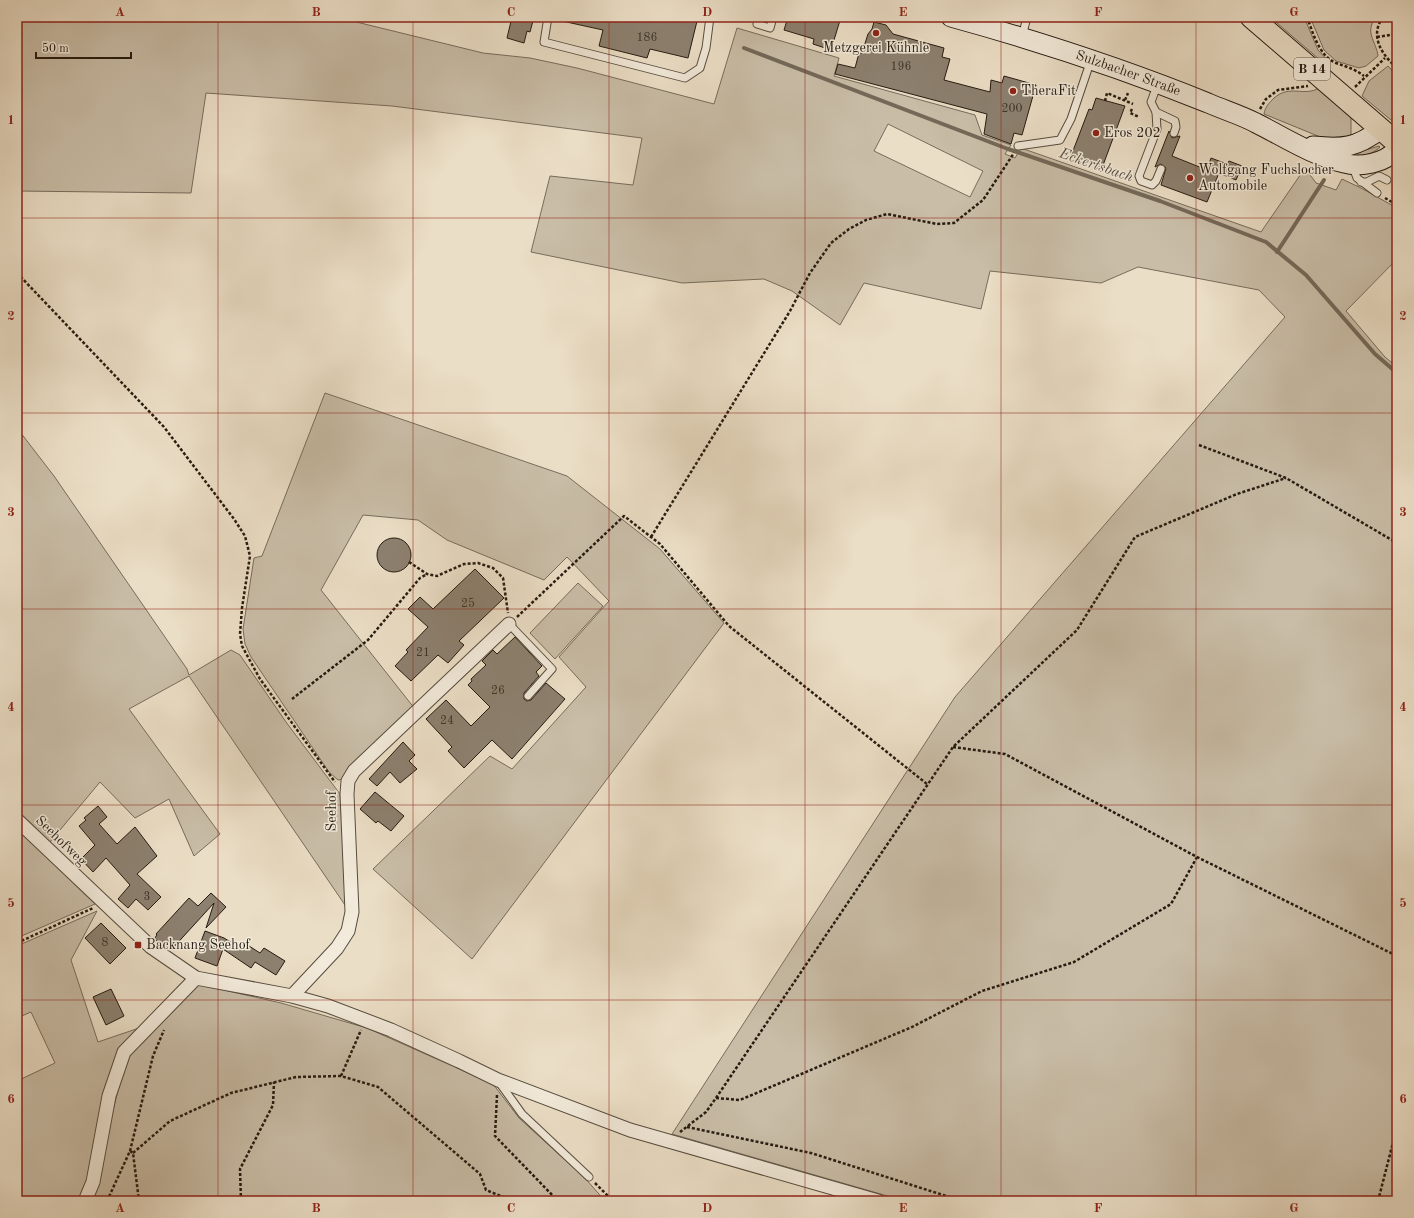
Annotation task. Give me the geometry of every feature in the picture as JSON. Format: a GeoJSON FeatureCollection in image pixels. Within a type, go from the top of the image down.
{"type":"FeatureCollection","features":[{"type":"Feature","properties":{"kind":"main road","name":"B 14"},"geometry":{"type":"LineString","coordinates":[[1251,17],[1381,130],[1397,142]]}},
{"type":"Feature","properties":{"kind":"street","name":"Sulzbacher Straße"},"geometry":{"type":"LineString","coordinates":[[951,17],[1022,37],[1158,82],[1254,122],[1299,145],[1336,161],[1352,164],[1367,164],[1378,161],[1397,150]]}},
{"type":"Feature","properties":{"kind":"street"},"geometry":{"type":"LineString","coordinates":[[1299,145],[1346,148],[1365,140],[1381,130]]}},
{"type":"Feature","properties":{"kind":"street","name":"Seehof"},"geometry":{"type":"LineString","coordinates":[[292,996],[332,954],[348,931],[352,912],[346,794],[348,781],[354,770],[509,624]]}},
{"type":"Feature","properties":{"kind":"street","name":"Seehofweg"},"geometry":{"type":"LineString","coordinates":[[17,820],[103,903]]}},
{"type":"Feature","properties":{"kind":"street"},"geometry":{"type":"LineString","coordinates":[[103,903],[151,947],[196,978],[292,996],[328,1006],[365,1020],[459,1061],[498,1080],[630,1130],[878,1201]]}},
{"type":"Feature","properties":{"kind":"street"},"geometry":{"type":"LineString","coordinates":[[85,1201],[93,1182],[109,1096],[124,1052],[196,978]]}},
{"type":"Feature","properties":{"kind":"lane"},"geometry":{"type":"LineString","coordinates":[[548,17],[544,42],[685,78],[700,68],[706,48],[710,17]]}},
{"type":"Feature","properties":{"kind":"lane"},"geometry":{"type":"LineString","coordinates":[[759,18],[757,24],[770,28],[773,17]]}},
{"type":"Feature","properties":{"kind":"lane"},"geometry":{"type":"LineString","coordinates":[[1022,37],[1027,17]]}},
{"type":"Feature","properties":{"kind":"lane"},"geometry":{"type":"LineString","coordinates":[[1018,146],[1060,140],[1071,119],[1091,60]]}},
{"type":"Feature","properties":{"kind":"lane"},"geometry":{"type":"LineString","coordinates":[[1158,82],[1151,102],[1156,112],[1157,129],[1140,176],[1142,181],[1152,185],[1156,181],[1161,169]]}},
{"type":"Feature","properties":{"kind":"lane"},"geometry":{"type":"LineString","coordinates":[[1156,112],[1175,121],[1174,133]]}},
{"type":"Feature","properties":{"kind":"lane"},"geometry":{"type":"LineString","coordinates":[[1352,164],[1354,175],[1377,193]]}},
{"type":"Feature","properties":{"kind":"lane"},"geometry":{"type":"LineString","coordinates":[[1361,182],[1367,182],[1379,176],[1387,180]]}},
{"type":"Feature","properties":{"kind":"lane"},"geometry":{"type":"LineString","coordinates":[[509,624],[552,670],[528,696]]}},
{"type":"Feature","properties":{"kind":"lane"},"geometry":{"type":"LineString","coordinates":[[498,1080],[522,1114],[589,1177]]}},
{"type":"Feature","properties":{"kind":"path"},"geometry":{"type":"LineString","coordinates":[[1307,17],[1322,51],[1327,58],[1335,63],[1357,70],[1364,76],[1385,58]]}},
{"type":"Feature","properties":{"kind":"path"},"geometry":{"type":"LineString","coordinates":[[1383,17],[1379,23],[1377,37],[1380,49],[1385,58],[1397,68]]}},
{"type":"Feature","properties":{"kind":"path"},"geometry":{"type":"LineString","coordinates":[[1377,37],[1397,34]]}},
{"type":"Feature","properties":{"kind":"path"},"geometry":{"type":"LineString","coordinates":[[1258,112],[1266,99],[1278,90],[1305,87],[1314,84]]}},
{"type":"Feature","properties":{"kind":"path"},"geometry":{"type":"LineString","coordinates":[[1105,101],[1107,93],[1133,104]]}},
{"type":"Feature","properties":{"kind":"path"},"geometry":{"type":"LineString","coordinates":[[1125,100],[1128,93]]}},
{"type":"Feature","properties":{"kind":"path"},"geometry":{"type":"LineString","coordinates":[[1132,109],[1130,113],[1139,117]]}},
{"type":"Feature","properties":{"kind":"path"},"geometry":{"type":"LineString","coordinates":[[651,537],[790,311],[810,273],[831,243],[849,229],[866,220],[887,214],[937,224],[954,223],[983,200],[1010,158]]}},
{"type":"Feature","properties":{"kind":"path"},"geometry":{"type":"LineString","coordinates":[[1377,193],[1397,205]]}},
{"type":"Feature","properties":{"kind":"path"},"geometry":{"type":"LineString","coordinates":[[17,273],[164,427],[234,519],[245,536],[250,556],[242,608],[240,634],[242,646],[260,679],[283,712],[346,794]]}},
{"type":"Feature","properties":{"kind":"path"},"geometry":{"type":"LineString","coordinates":[[1199,445],[1286,478],[1397,544]]}},
{"type":"Feature","properties":{"kind":"path"},"geometry":{"type":"LineString","coordinates":[[668,1140],[706,1112],[953,747],[1077,630],[1135,537],[1237,494],[1286,478]]}},
{"type":"Feature","properties":{"kind":"path"},"geometry":{"type":"LineString","coordinates":[[509,624],[624,516],[660,544],[729,626],[927,784]]}},
{"type":"Feature","properties":{"kind":"path"},"geometry":{"type":"LineString","coordinates":[[409,562],[428,574],[437,576],[464,564],[478,564],[493,568],[503,578],[508,602],[509,624]]}},
{"type":"Feature","properties":{"kind":"path"},"geometry":{"type":"LineString","coordinates":[[292,699],[368,640],[420,578],[428,574]]}},
{"type":"Feature","properties":{"kind":"path"},"geometry":{"type":"LineString","coordinates":[[953,747],[1005,754],[1197,857],[1397,956]]}},
{"type":"Feature","properties":{"kind":"path"},"geometry":{"type":"LineString","coordinates":[[716,1098],[740,1100],[912,1027],[982,991],[1074,962],[1171,904],[1197,857]]}},
{"type":"Feature","properties":{"kind":"path"},"geometry":{"type":"LineString","coordinates":[[17,943],[103,903]]}},
{"type":"Feature","properties":{"kind":"path"},"geometry":{"type":"LineString","coordinates":[[341,1076],[365,1020]]}},
{"type":"Feature","properties":{"kind":"path"},"geometry":{"type":"LineString","coordinates":[[107,1201],[130,1151],[153,1056],[165,1027]]}},
{"type":"Feature","properties":{"kind":"path"},"geometry":{"type":"LineString","coordinates":[[133,1153],[170,1121],[231,1093],[296,1076],[341,1076],[378,1087],[480,1174],[486,1190],[513,1201]]}},
{"type":"Feature","properties":{"kind":"path"},"geometry":{"type":"LineString","coordinates":[[498,1080],[495,1136],[558,1201]]}},
{"type":"Feature","properties":{"kind":"path"},"geometry":{"type":"LineString","coordinates":[[241,1201],[240,1169],[273,1105],[274,1082]]}},
{"type":"Feature","properties":{"kind":"path"},"geometry":{"type":"LineString","coordinates":[[686,1127],[811,1153],[962,1201]]}},
{"type":"Feature","properties":{"kind":"path"},"geometry":{"type":"LineString","coordinates":[[1378,1201],[1397,1127]]}},
{"type":"Feature","properties":{"kind":"path"},"geometry":{"type":"LineString","coordinates":[[130,1151],[133,1153],[139,1201]]}},
{"type":"Feature","properties":{"kind":"path"},"geometry":{"type":"LineString","coordinates":[[589,1177],[613,1201]]}},
{"type":"Feature","properties":{"kind":"shaded area"},"geometry":{"type":"Polygon","coordinates":[[[17,17],[336,17],[483,53],[530,58],[577,68],[714,104],[737,28],[839,58],[834,76],[975,115],[982,135],[1011,145],[1005,154],[1015,158],[1021,148],[1261,232],[1305,168],[1316,183],[1336,190],[1342,179],[1397,208],[1397,259],[1346,311],[1385,357],[1397,367],[1397,1201],[905,1201],[672,1134],[955,697],[1285,317],[1259,290],[1138,267],[1101,283],[990,271],[981,309],[864,283],[840,325],[792,291],[764,279],[682,283],[531,252],[550,176],[633,185],[642,138],[392,106],[206,93],[191,193],[17,191],[17,17]],[[888,124],[874,151],[970,197],[983,171],[888,124]]]}},
{"type":"Feature","properties":{"kind":"shaded area"},"geometry":{"type":"Polygon","coordinates":[[[1270,17],[1304,17],[1318,50],[1330,63],[1327,66],[1270,17]]]}},
{"type":"Feature","properties":{"kind":"shaded area"},"geometry":{"type":"Polygon","coordinates":[[[1310,17],[1376,17],[1371,28],[1371,32],[1378,56],[1366,66],[1359,68],[1336,61],[1324,50],[1310,17]]]}},
{"type":"Feature","properties":{"kind":"shaded area"},"geometry":{"type":"Polygon","coordinates":[[[1388,66],[1397,76],[1397,125],[1362,96],[1369,81],[1388,66]]]}},
{"type":"Feature","properties":{"kind":"shaded area"},"geometry":{"type":"Polygon","coordinates":[[[1319,88],[1351,116],[1351,134],[1349,138],[1330,141],[1264,114],[1269,103],[1280,94],[1291,91],[1308,91],[1319,88]]]}},
{"type":"Feature","properties":{"kind":"shaded area"},"geometry":{"type":"Polygon","coordinates":[[[1379,146],[1380,147],[1371,153],[1362,156],[1353,156],[1343,153],[1359,152],[1379,146]]]}},
{"type":"Feature","properties":{"kind":"shaded area"},"geometry":{"type":"Polygon","coordinates":[[[325,393],[567,476],[660,549],[724,623],[472,959],[373,869],[490,756],[512,769],[586,687],[559,657],[609,601],[567,557],[544,580],[447,540],[418,520],[363,515],[321,590],[415,709],[344,779],[338,780],[329,772],[251,657],[245,644],[243,629],[254,558],[262,556],[325,393]]]}},
{"type":"Feature","properties":{"kind":"shaded area"},"geometry":{"type":"Polygon","coordinates":[[[17,428],[54,476],[187,669],[189,675],[231,650],[240,655],[286,722],[340,794],[347,908],[189,676],[129,709],[220,834],[194,856],[169,799],[135,818],[100,782],[50,842],[17,810],[17,428]]]}},
{"type":"Feature","properties":{"kind":"shaded area"},"geometry":{"type":"Polygon","coordinates":[[[578,583],[603,606],[555,659],[530,633],[578,583]]]}},
{"type":"Feature","properties":{"kind":"shaded area"},"geometry":{"type":"Polygon","coordinates":[[[17,828],[95,904],[17,938],[17,828]]]}},
{"type":"Feature","properties":{"kind":"shaded area"},"geometry":{"type":"Polygon","coordinates":[[[97,911],[71,960],[98,1042],[139,1028],[128,1039],[89,1182],[81,1201],[17,1201],[17,1081],[55,1063],[31,1012],[17,1018],[17,946],[97,911]]]}},
{"type":"Feature","properties":{"kind":"shaded area"},"geometry":{"type":"Polygon","coordinates":[[[198,984],[281,1003],[367,1028],[493,1084],[519,1118],[585,1178],[605,1201],[90,1201],[125,1063],[133,1049],[160,1025],[198,984]]]}},
{"type":"Feature","properties":{"kind":"building"},"geometry":{"type":"Polygon","coordinates":[[[512,17],[534,17],[530,32],[527,31],[524,43],[507,38],[512,17]]]}},
{"type":"Feature","properties":{"kind":"building"},"geometry":{"type":"Polygon","coordinates":[[[563,17],[698,17],[688,58],[650,49],[647,58],[599,46],[603,30],[562,21],[563,17]]]}},
{"type":"Feature","properties":{"kind":"building"},"geometry":{"type":"Polygon","coordinates":[[[788,17],[841,17],[831,50],[813,44],[814,39],[784,30],[788,17]]]}},
{"type":"Feature","properties":{"kind":"building"},"geometry":{"type":"Polygon","coordinates":[[[874,22],[886,25],[893,34],[944,48],[942,57],[950,59],[944,80],[990,92],[991,80],[1002,83],[1004,76],[1036,85],[1022,135],[1014,133],[1011,144],[984,134],[987,114],[835,74],[838,64],[855,68],[859,53],[862,53],[868,34],[872,29],[874,22]]]}},
{"type":"Feature","properties":{"kind":"building"},"geometry":{"type":"Polygon","coordinates":[[[1096,98],[1125,106],[1102,168],[1071,156],[1089,109],[1092,110],[1096,98]]]}},
{"type":"Feature","properties":{"kind":"building","name":"Wolfgang Fuchslocher Automobile"},"geometry":{"type":"Polygon","coordinates":[[[1169,131],[1172,138],[1180,136],[1172,156],[1207,170],[1211,158],[1227,164],[1229,161],[1242,166],[1236,180],[1219,173],[1207,202],[1161,185],[1166,168],[1161,164],[1155,167],[1169,131]]]}},
{"type":"Feature","properties":{"kind":"building"},"geometry":{"type":"Polygon","coordinates":[[[391,538],[397,538],[401,539],[408,545],[411,555],[410,562],[404,569],[397,572],[391,572],[387,571],[380,565],[377,558],[377,552],[378,548],[384,541],[391,538]]]}},
{"type":"Feature","properties":{"kind":"building"},"geometry":{"type":"Polygon","coordinates":[[[475,569],[504,598],[459,641],[464,645],[448,663],[438,655],[411,681],[395,666],[408,652],[406,650],[428,627],[408,609],[420,597],[433,609],[475,569]]]}},
{"type":"Feature","properties":{"kind":"building"},"geometry":{"type":"Polygon","coordinates":[[[515,637],[542,666],[536,672],[539,676],[524,693],[524,699],[527,701],[531,700],[546,683],[565,699],[512,759],[492,740],[464,768],[448,751],[452,747],[426,719],[446,700],[471,726],[490,707],[468,685],[472,681],[471,679],[486,665],[482,661],[493,650],[497,654],[515,637]]]}},
{"type":"Feature","properties":{"kind":"building"},"geometry":{"type":"Polygon","coordinates":[[[403,742],[415,755],[409,761],[417,769],[400,783],[390,772],[377,786],[369,779],[403,742]]]}},
{"type":"Feature","properties":{"kind":"building"},"geometry":{"type":"Polygon","coordinates":[[[375,792],[404,816],[391,831],[378,821],[376,823],[360,809],[375,792]]]}},
{"type":"Feature","properties":{"kind":"building"},"geometry":{"type":"Polygon","coordinates":[[[98,806],[107,817],[99,824],[117,844],[135,827],[157,856],[137,874],[161,897],[148,910],[136,899],[128,908],[118,899],[130,885],[106,858],[93,872],[81,859],[95,845],[79,826],[86,820],[84,818],[98,806]]]}},
{"type":"Feature","properties":{"kind":"building"},"geometry":{"type":"Polygon","coordinates":[[[211,893],[226,907],[206,928],[214,903],[172,949],[169,950],[154,939],[157,935],[156,934],[189,898],[198,906],[211,893]]]}},
{"type":"Feature","properties":{"kind":"building"},"geometry":{"type":"Polygon","coordinates":[[[101,923],[126,948],[110,964],[85,938],[101,923]]]}},
{"type":"Feature","properties":{"kind":"building"},"geometry":{"type":"Polygon","coordinates":[[[205,931],[224,938],[242,949],[246,944],[260,953],[264,948],[285,961],[276,975],[255,962],[251,968],[223,949],[217,966],[195,958],[205,931]]]}},
{"type":"Feature","properties":{"kind":"building"},"geometry":{"type":"Polygon","coordinates":[[[111,989],[124,1016],[106,1025],[93,997],[111,989]]]}},
{"type":"Feature","properties":{"kind":"waterway","name":"Eckertsbach"},"geometry":{"type":"LineString","coordinates":[[744,48],[1008,149],[1160,201],[1266,242],[1306,275],[1375,354],[1397,373]]}},
{"type":"Feature","properties":{"kind":"waterway"},"geometry":{"type":"LineString","coordinates":[[1277,252],[1324,180]]}},
{"type":"Feature","properties":{"kind":"place","name":"Metzgerei Kühnle"},"geometry":{"type":"Point","coordinates":[876,33]}},
{"type":"Feature","properties":{"kind":"place","name":"TheraFit"},"geometry":{"type":"Point","coordinates":[1013,91]}},
{"type":"Feature","properties":{"kind":"place","name":"Eros 202"},"geometry":{"type":"Point","coordinates":[1096,133]}},
{"type":"Feature","properties":{"kind":"place","name":"Wolfgang Fuchslocher Automobile"},"geometry":{"type":"Point","coordinates":[1190,178]}},
{"type":"Feature","properties":{"kind":"place","name":"Backnang Seehof"},"geometry":{"type":"Point","coordinates":[138,945]}}]}
